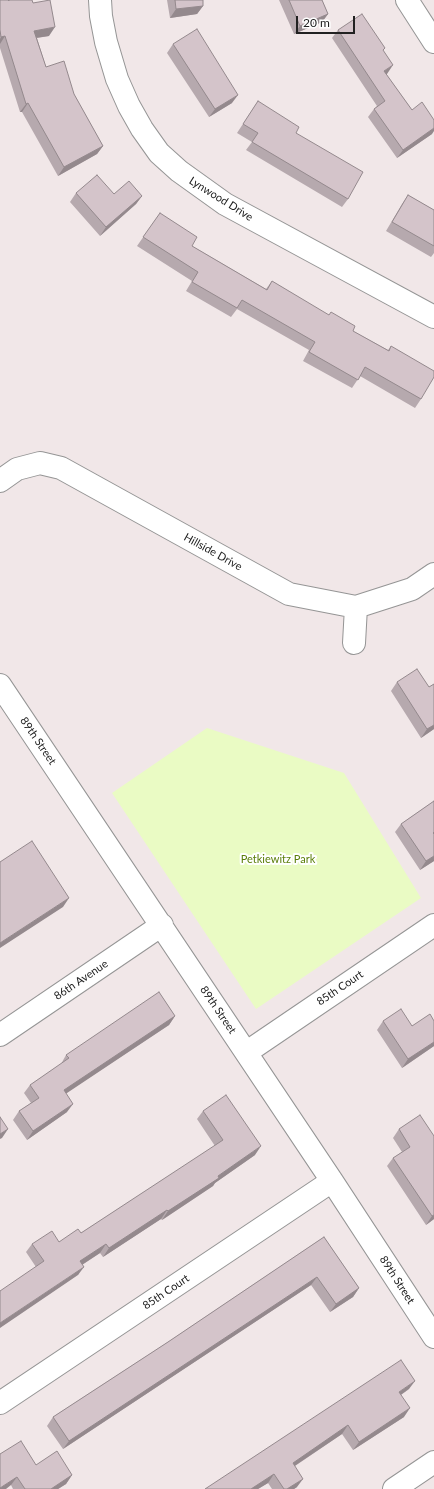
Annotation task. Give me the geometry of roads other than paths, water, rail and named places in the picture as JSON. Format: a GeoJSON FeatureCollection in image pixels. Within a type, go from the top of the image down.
{"type":"FeatureCollection","features":[{"type":"Feature","properties":{"kind":"street","name":"Lynwood Drive"},"geometry":{"type":"LineString","coordinates":[[100,0],[101,16],[106,42],[117,79],[129,106],[142,128],[164,158],[196,185],[225,204],[434,317]]}},
{"type":"Feature","properties":{"kind":"street"},"geometry":{"type":"LineString","coordinates":[[407,0],[434,42]]}},
{"type":"Feature","properties":{"kind":"street","name":"Hillside Drive"},"geometry":{"type":"LineString","coordinates":[[0,481],[17,468],[40,463],[62,468],[289,594],[356,607],[412,589],[434,574]]}},
{"type":"Feature","properties":{"kind":"street"},"geometry":{"type":"LineString","coordinates":[[354,643],[356,607]]}},
{"type":"Feature","properties":{"kind":"street","name":"89th Street"},"geometry":{"type":"LineString","coordinates":[[0,685],[247,1052],[434,1337]]}},
{"type":"Feature","properties":{"kind":"street","name":"85th Court"},"geometry":{"type":"LineString","coordinates":[[247,1052],[434,924]]}},
{"type":"Feature","properties":{"kind":"street","name":"86th Avenue"},"geometry":{"type":"LineString","coordinates":[[0,1035],[162,925]]}},
{"type":"Feature","properties":{"kind":"street","name":"85th Court"},"geometry":{"type":"LineString","coordinates":[[0,1403],[332,1180]]}},
{"type":"Feature","properties":{"kind":"street"},"geometry":{"type":"LineString","coordinates":[[394,1489],[434,1462]]}},
{"type":"Feature","properties":{"kind":"park label","name":"Petkiewitz Park"},"geometry":{"type":"Point","coordinates":[278,859]}}]}
